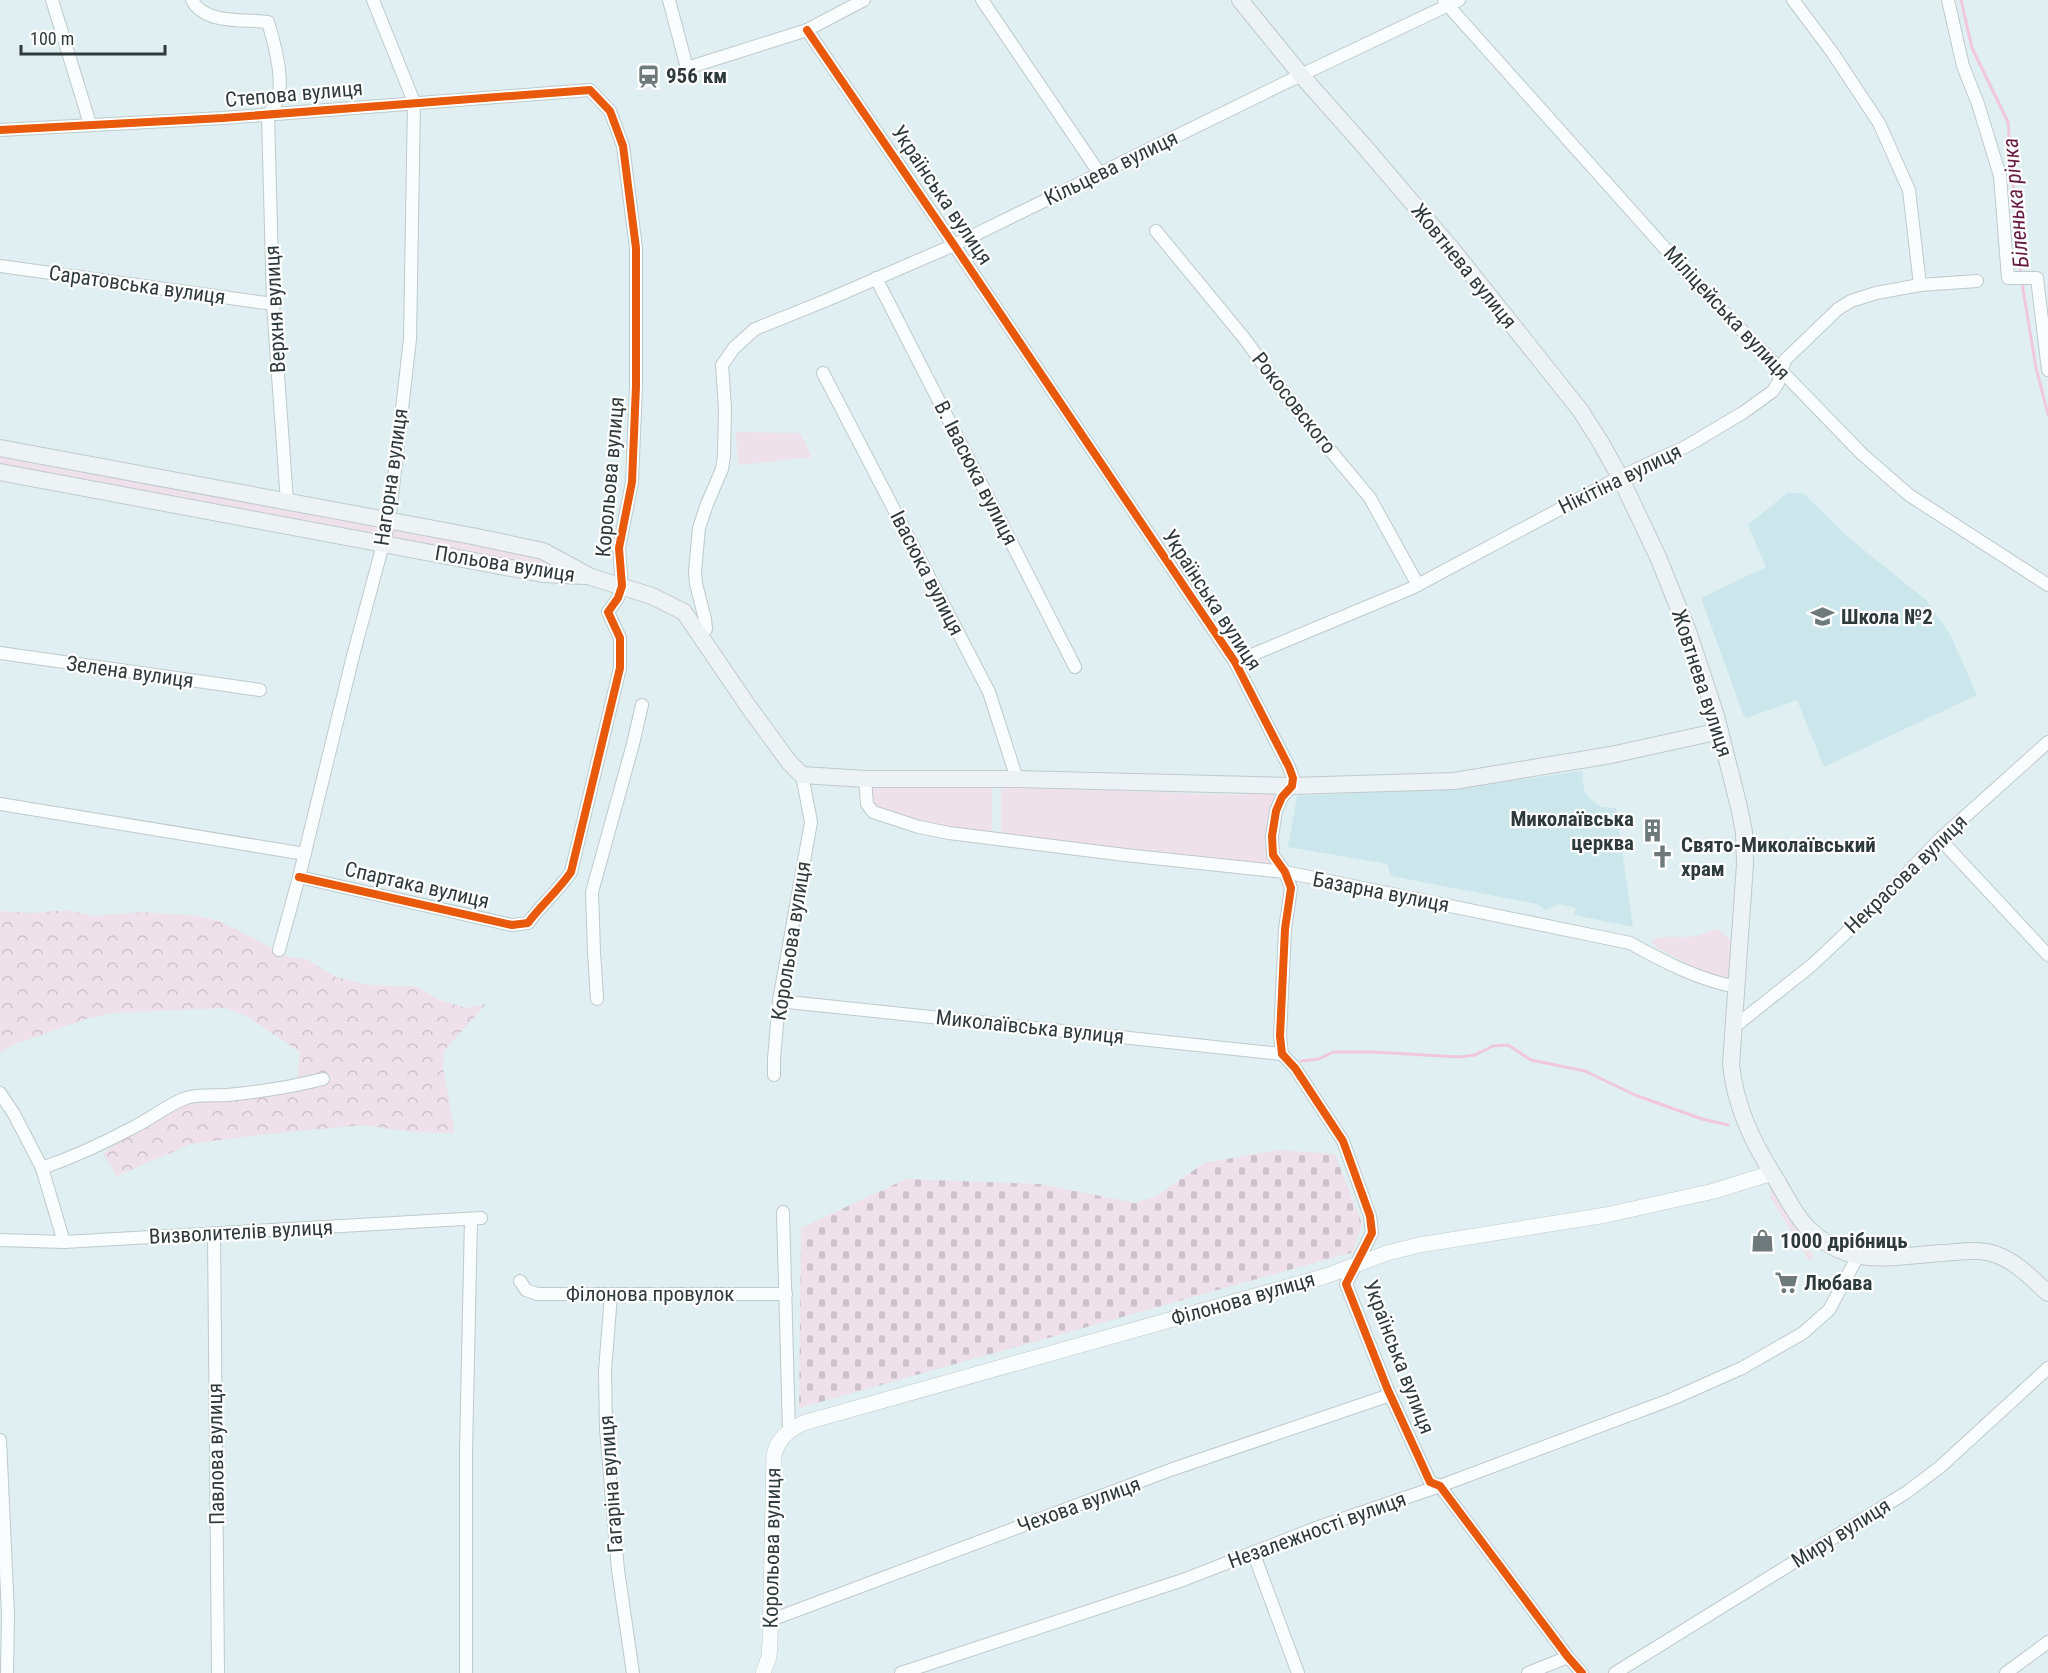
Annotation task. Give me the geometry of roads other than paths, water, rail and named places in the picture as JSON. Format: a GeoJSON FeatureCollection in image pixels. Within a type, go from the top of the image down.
{"type":"FeatureCollection","features":[{"type":"Feature","properties":{"kind":"main road","name":"Жовтнева вулиця"},"geometry":{"type":"LineString","coordinates":[[1240,0],[1300,75],[1451,248],[1580,410],[1620,477],[1658,557],[1689,634],[1720,731],[1739,807],[1745,850],[1731,1064],[1736,1097],[1746,1125],[1805,1226],[1827,1245],[1858,1256],[1877,1257],[1983,1250],[2008,1260],[2048,1293]]}},
{"type":"Feature","properties":{"kind":"main road","name":"Польова вулиця"},"geometry":{"type":"LineString","coordinates":[[0,448],[543,551],[591,577]]}},
{"type":"Feature","properties":{"kind":"main road","name":"Польова вулиця"},"geometry":{"type":"LineString","coordinates":[[0,472],[235,518],[543,574],[591,577]]}},
{"type":"Feature","properties":{"kind":"main road"},"geometry":{"type":"LineString","coordinates":[[591,577],[652,596],[684,612],[748,706],[789,762],[802,775],[865,779],[1017,779],[1292,786],[1454,782],[1611,754],[1720,731]]}},
{"type":"Feature","properties":{"kind":"street"},"geometry":{"type":"LineString","coordinates":[[52,0],[90,124]]}},
{"type":"Feature","properties":{"kind":"street"},"geometry":{"type":"LineString","coordinates":[[192,0],[194,4],[211,15],[230,21],[268,22],[277,57],[279,80],[278,99],[268,115]]}},
{"type":"Feature","properties":{"kind":"street","name":"Нагорна вулиця"},"geometry":{"type":"LineString","coordinates":[[279,950],[389,522],[410,339],[414,102],[373,0]]}},
{"type":"Feature","properties":{"kind":"street"},"geometry":{"type":"LineString","coordinates":[[669,0],[687,68],[807,30],[864,0]]}},
{"type":"Feature","properties":{"kind":"street"},"geometry":{"type":"LineString","coordinates":[[982,0],[1100,174]]}},
{"type":"Feature","properties":{"kind":"street"},"geometry":{"type":"LineString","coordinates":[[1793,0],[1832,52],[1879,123],[1909,190],[1920,285]]}},
{"type":"Feature","properties":{"kind":"street"},"geometry":{"type":"LineString","coordinates":[[1948,0],[1963,66],[1978,104],[2000,176],[2008,278],[2037,278],[2048,370]]}},
{"type":"Feature","properties":{"kind":"street","name":"Кільцева вулиця"},"geometry":{"type":"LineString","coordinates":[[700,635],[706,629],[695,571],[699,528],[722,469],[724,456],[722,365],[734,348],[754,329],[954,244],[1450,2]]}},
{"type":"Feature","properties":{"kind":"street","name":"Міліцейська вулиця"},"geometry":{"type":"LineString","coordinates":[[1450,2],[1695,282],[1862,454],[1909,495],[2048,585]]}},
{"type":"Feature","properties":{"kind":"street","name":"Українська вулиця"},"geometry":{"type":"LineString","coordinates":[[807,30],[1235,662],[1289,767],[1293,778],[1292,786]]}},
{"type":"Feature","properties":{"kind":"street","name":"Степова вулиця"},"geometry":{"type":"LineString","coordinates":[[0,130],[268,115],[590,90]]}},
{"type":"Feature","properties":{"kind":"street","name":"Корольова вулиця"},"geometry":{"type":"LineString","coordinates":[[528,923],[541,906],[560,888],[571,872],[620,668],[620,638],[608,612],[618,598],[622,586],[619,548],[632,482],[635,431],[636,248],[623,146],[610,111],[590,90]]}},
{"type":"Feature","properties":{"kind":"street","name":"Верхня вулиця"},"geometry":{"type":"LineString","coordinates":[[268,115],[273,304],[286,502]]}},
{"type":"Feature","properties":{"kind":"street","name":"Рокосовского"},"geometry":{"type":"LineString","coordinates":[[1156,231],[1244,338],[1296,409],[1370,498],[1418,585]]}},
{"type":"Feature","properties":{"kind":"street","name":"Саратовська вулиця"},"geometry":{"type":"LineString","coordinates":[[0,266],[273,304]]}},
{"type":"Feature","properties":{"kind":"street","name":"В. Івасюка вулиця"},"geometry":{"type":"LineString","coordinates":[[876,278],[1075,667]]}},
{"type":"Feature","properties":{"kind":"street","name":"Нікітіна вулиця"},"geometry":{"type":"LineString","coordinates":[[1235,662],[1418,585],[1620,477],[1687,447],[1773,391],[1785,360],[1838,309],[1851,301],[1920,285],[1977,281]]}},
{"type":"Feature","properties":{"kind":"street","name":"Івасюка вулиця"},"geometry":{"type":"LineString","coordinates":[[823,373],[989,692],[997,710],[1017,779]]}},
{"type":"Feature","properties":{"kind":"street","name":"Зелена вулиця"},"geometry":{"type":"LineString","coordinates":[[0,653],[260,690]]}},
{"type":"Feature","properties":{"kind":"street"},"geometry":{"type":"LineString","coordinates":[[597,999],[592,892],[642,705]]}},
{"type":"Feature","properties":{"kind":"street","name":"Некрасова вулиця"},"geometry":{"type":"LineString","coordinates":[[1734,1028],[1812,965],[1879,902],[1940,839],[2048,742]]}},
{"type":"Feature","properties":{"kind":"street","name":"Корольова вулиця"},"geometry":{"type":"LineString","coordinates":[[774,1075],[779,1001],[811,822],[802,775]]}},
{"type":"Feature","properties":{"kind":"street","name":"Базарна вулиця"},"geometry":{"type":"LineString","coordinates":[[865,779],[867,804],[873,812],[920,827],[950,833],[1125,855],[1285,872],[1630,943],[1663,961],[1715,983],[1737,987]]}},
{"type":"Feature","properties":{"kind":"street"},"geometry":{"type":"LineString","coordinates":[[1282,1054],[1280,1036],[1285,929],[1291,888],[1285,872],[1273,855],[1272,836],[1281,797],[1292,786]]}},
{"type":"Feature","properties":{"kind":"street"},"geometry":{"type":"LineString","coordinates":[[0,804],[305,854]]}},
{"type":"Feature","properties":{"kind":"street"},"geometry":{"type":"LineString","coordinates":[[1940,839],[2048,955]]}},
{"type":"Feature","properties":{"kind":"street","name":"Спартака вулиця"},"geometry":{"type":"LineString","coordinates":[[299,877],[512,925],[528,923]]}},
{"type":"Feature","properties":{"kind":"street","name":"Миколаївська вулиця"},"geometry":{"type":"LineString","coordinates":[[779,1001],[1282,1054]]}},
{"type":"Feature","properties":{"kind":"street","name":"Українська вулиця"},"geometry":{"type":"LineString","coordinates":[[1282,1054],[1295,1068],[1343,1140],[1370,1216],[1372,1233],[1346,1284],[1390,1395],[1430,1482],[1440,1486],[1568,1658],[1582,1673]]}},
{"type":"Feature","properties":{"kind":"street"},"geometry":{"type":"LineString","coordinates":[[42,1168],[101,1144],[135,1127],[174,1103],[190,1097],[291,1088],[322,1079]]}},
{"type":"Feature","properties":{"kind":"street"},"geometry":{"type":"LineString","coordinates":[[0,1093],[14,1114],[42,1168],[64,1242]]}},
{"type":"Feature","properties":{"kind":"street","name":"Філонова вулиця"},"geometry":{"type":"LineString","coordinates":[[789,1430],[803,1424],[1315,1279],[1419,1245],[1606,1215],[1714,1191],[1772,1173]]}},
{"type":"Feature","properties":{"kind":"street"},"geometry":{"type":"LineString","coordinates":[[783,1212],[789,1430]]}},
{"type":"Feature","properties":{"kind":"street","name":"Визволителів вулиця"},"geometry":{"type":"LineString","coordinates":[[0,1240],[64,1242],[476,1218],[466,1463],[466,1673]]}},
{"type":"Feature","properties":{"kind":"street","name":"Павлова вулиця"},"geometry":{"type":"LineString","coordinates":[[214,1234],[218,1673]]}},
{"type":"Feature","properties":{"kind":"street","name":"Незалежності вулиця"},"geometry":{"type":"LineString","coordinates":[[901,1673],[1172,1584],[1348,1516],[1440,1486],[1662,1402],[1742,1368],[1803,1333],[1829,1310],[1858,1256]]}},
{"type":"Feature","properties":{"kind":"street","name":"Філонова провулок"},"geometry":{"type":"LineString","coordinates":[[520,1281],[526,1290],[537,1294],[786,1294]]}},
{"type":"Feature","properties":{"kind":"street","name":"Гагаріна вулиця"},"geometry":{"type":"LineString","coordinates":[[611,1295],[605,1371],[606,1430],[618,1570],[633,1673]]}},
{"type":"Feature","properties":{"kind":"street","name":"Миру вулиця"},"geometry":{"type":"LineString","coordinates":[[1615,1673],[1907,1492],[1940,1467],[2048,1368]]}},
{"type":"Feature","properties":{"kind":"street","name":"Чехова вулиця"},"geometry":{"type":"LineString","coordinates":[[771,1620],[1162,1474],[1390,1395]]}},
{"type":"Feature","properties":{"kind":"street","name":"Корольова вулиця"},"geometry":{"type":"LineString","coordinates":[[763,1673],[769,1657],[771,1620],[774,1455],[776,1446],[789,1430]]}},
{"type":"Feature","properties":{"kind":"street"},"geometry":{"type":"LineString","coordinates":[[0,1440],[8,1614],[7,1673]]}},
{"type":"Feature","properties":{"kind":"street"},"geometry":{"type":"LineString","coordinates":[[1253,1552],[1298,1673]]}},
{"type":"Feature","properties":{"kind":"street"},"geometry":{"type":"LineString","coordinates":[[2013,1671],[2048,1642]]}},
{"type":"Feature","properties":{"kind":"street"},"geometry":{"type":"LineString","coordinates":[[1528,1673],[1568,1658]]}},
{"type":"Feature","properties":{"kind":"waterway","name":"Біленька річка"},"geometry":{"type":"LineString","coordinates":[[1961,0],[1972,48],[2008,122],[2021,276]]}},
{"type":"Feature","properties":{"kind":"waterway","name":"Біленька річка"},"geometry":{"type":"LineString","coordinates":[[2022,283],[2036,368],[2048,414]]}},
{"type":"Feature","properties":{"kind":"waterway"},"geometry":{"type":"LineString","coordinates":[[1301,1061],[1319,1059],[1333,1052],[1460,1057],[1475,1055],[1493,1046],[1508,1045],[1531,1060],[1585,1071],[1635,1095],[1702,1119],[1728,1125]]}},
{"type":"Feature","properties":{"kind":"place","name":"956 км"},"geometry":{"type":"Point","coordinates":[648,76]}},
{"type":"Feature","properties":{"kind":"place","name":"Школа №2"},"geometry":{"type":"Point","coordinates":[1823,617]}},
{"type":"Feature","properties":{"kind":"place","name":"Миколаївська церква"},"geometry":{"type":"Point","coordinates":[1652,831]}},
{"type":"Feature","properties":{"kind":"place","name":"Свято-Миколаївський храм"},"geometry":{"type":"Point","coordinates":[1663,857]}},
{"type":"Feature","properties":{"kind":"place","name":"1000 дрібниць"},"geometry":{"type":"Point","coordinates":[1762,1241]}},
{"type":"Feature","properties":{"kind":"place","name":"Любава"},"geometry":{"type":"Point","coordinates":[1786,1283]}}]}
